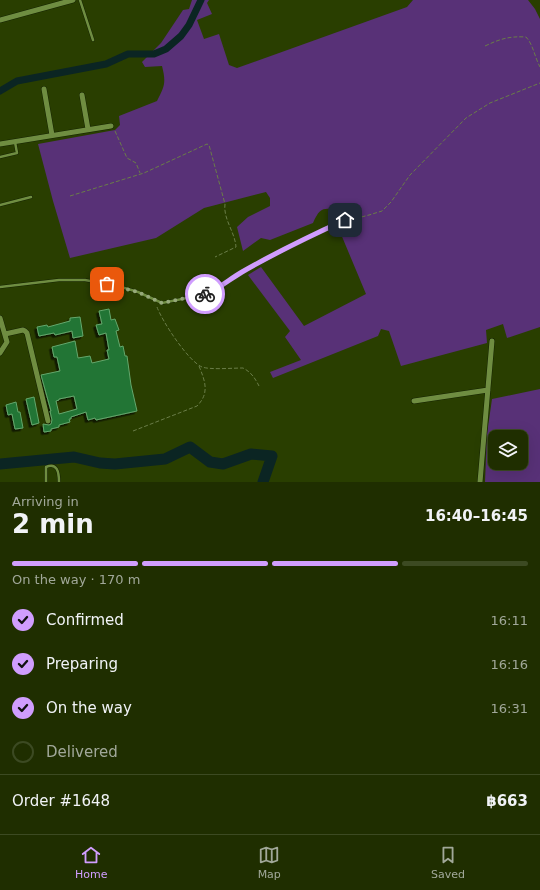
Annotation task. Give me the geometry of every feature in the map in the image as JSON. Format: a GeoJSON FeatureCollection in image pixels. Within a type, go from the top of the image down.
{"type":"FeatureCollection","features":[{"type":"Feature","properties":{"kind":"street"},"geometry":{"type":"LineString","coordinates":[[0,20],[73,0]]}},
{"type":"Feature","properties":{"kind":"street"},"geometry":{"type":"LineString","coordinates":[[44,89],[52,135]]}},
{"type":"Feature","properties":{"kind":"street"},"geometry":{"type":"LineString","coordinates":[[82,95],[88,129]]}},
{"type":"Feature","properties":{"kind":"street"},"geometry":{"type":"LineString","coordinates":[[0,144],[111,126]]}},
{"type":"Feature","properties":{"kind":"street"},"geometry":{"type":"LineString","coordinates":[[0,318],[7,342],[0,353]]}},
{"type":"Feature","properties":{"kind":"street"},"geometry":{"type":"LineString","coordinates":[[5,334],[23,330],[27,333],[48,421]]}},
{"type":"Feature","properties":{"kind":"street"},"geometry":{"type":"LineString","coordinates":[[480,482],[492,341]]}},
{"type":"Feature","properties":{"kind":"street"},"geometry":{"type":"LineString","coordinates":[[414,401],[488,390]]}},
{"type":"Feature","properties":{"kind":"lane"},"geometry":{"type":"LineString","coordinates":[[80,0],[93,40]]}},
{"type":"Feature","properties":{"kind":"lane"},"geometry":{"type":"LineString","coordinates":[[0,157],[17,153],[15,142]]}},
{"type":"Feature","properties":{"kind":"lane"},"geometry":{"type":"LineString","coordinates":[[0,204],[31,197]]}},
{"type":"Feature","properties":{"kind":"lane"},"geometry":{"type":"LineString","coordinates":[[0,287],[59,280],[85,280],[118,286],[138,292],[162,303],[215,290],[240,273],[267,258],[345,220]]}},
{"type":"Feature","properties":{"kind":"lane"},"geometry":{"type":"LineString","coordinates":[[46,482],[46,467],[52,465],[56,466],[58,470],[59,482]]}},
{"type":"Feature","properties":{"kind":"path"},"geometry":{"type":"LineString","coordinates":[[485,46],[499,39],[526,37],[529,40],[540,67]]}},
{"type":"Feature","properties":{"kind":"path"},"geometry":{"type":"LineString","coordinates":[[345,220],[382,211],[391,202],[410,175],[466,118],[490,103],[506,98],[540,83]]}},
{"type":"Feature","properties":{"kind":"path"},"geometry":{"type":"LineString","coordinates":[[111,126],[127,158],[136,163],[140,174]]}},
{"type":"Feature","properties":{"kind":"path"},"geometry":{"type":"LineString","coordinates":[[70,196],[140,174],[208,144],[225,204],[224,209],[236,247],[215,257]]}},
{"type":"Feature","properties":{"kind":"path"},"geometry":{"type":"LineString","coordinates":[[155,300],[160,315],[184,351],[193,361],[202,367],[243,368],[255,378],[259,386]]}},
{"type":"Feature","properties":{"kind":"path"},"geometry":{"type":"LineString","coordinates":[[133,431],[197,406],[204,400],[206,390],[204,379],[198,364]]}},
{"type":"Feature","properties":{"kind":"shaded area"},"geometry":{"type":"Polygon","coordinates":[[[192,0],[209,0],[207,3],[212,14],[197,20],[204,39],[219,34],[229,65],[237,68],[407,7],[413,0],[528,0],[540,19],[540,327],[507,338],[503,324],[486,330],[487,343],[401,366],[389,331],[381,329],[378,336],[273,378],[270,372],[301,360],[285,337],[290,331],[248,275],[261,267],[304,326],[366,294],[338,227],[350,223],[343,210],[321,210],[313,223],[270,240],[261,238],[243,251],[237,227],[248,217],[270,206],[270,198],[266,192],[204,208],[156,238],[70,258],[38,144],[115,130],[120,125],[119,116],[157,101],[164,84],[162,66],[145,67],[142,62],[161,43],[183,10],[189,9],[192,0]]]}},
{"type":"Feature","properties":{"kind":"shaded area"},"geometry":{"type":"Polygon","coordinates":[[[540,389],[540,482],[485,482],[487,434],[492,399],[540,389]]]}},
{"type":"Feature","properties":{"kind":"building"},"geometry":{"type":"Polygon","coordinates":[[[109,309],[111,320],[115,319],[119,330],[116,331],[120,347],[123,346],[125,356],[127,356],[131,385],[137,411],[96,420],[95,418],[88,420],[86,412],[71,417],[71,419],[69,419],[70,422],[59,425],[59,427],[51,429],[51,431],[44,432],[43,424],[49,425],[51,424],[52,420],[41,375],[60,371],[57,357],[54,357],[52,347],[75,341],[78,358],[90,356],[92,363],[109,359],[106,333],[99,335],[96,325],[102,324],[99,311],[109,309]],[[74,396],[56,401],[59,414],[77,409],[74,396]]]}},
{"type":"Feature","properties":{"kind":"building"},"geometry":{"type":"Polygon","coordinates":[[[80,317],[83,336],[73,338],[72,331],[55,335],[54,333],[39,336],[37,327],[47,325],[48,327],[70,321],[70,318],[80,317]]]}},
{"type":"Feature","properties":{"kind":"building"},"geometry":{"type":"Polygon","coordinates":[[[34,397],[39,423],[32,425],[26,399],[34,397]]]}},
{"type":"Feature","properties":{"kind":"building"},"geometry":{"type":"Polygon","coordinates":[[[16,402],[18,412],[20,412],[23,428],[15,429],[12,414],[8,415],[6,405],[16,402]]]}},
{"type":"Feature","properties":{"kind":"waterway"},"geometry":{"type":"LineString","coordinates":[[0,91],[17,81],[106,64],[128,54],[154,54],[166,49],[181,36],[189,25],[201,0]]}},
{"type":"Feature","properties":{"kind":"waterway"},"geometry":{"type":"LineString","coordinates":[[0,464],[74,457],[100,463],[115,464],[165,459],[190,447],[210,462],[223,464],[251,454],[272,456],[263,482]]}},
{"type":"Feature","properties":{"kind":"way so far"},"geometry":{"type":"LineString","coordinates":[[107,284],[138,292],[162,303],[205,294]]}},
{"type":"Feature","properties":{"kind":"route"},"geometry":{"type":"LineString","coordinates":[[205,294],[225,285],[240,273],[267,258],[345,220]]}}]}
